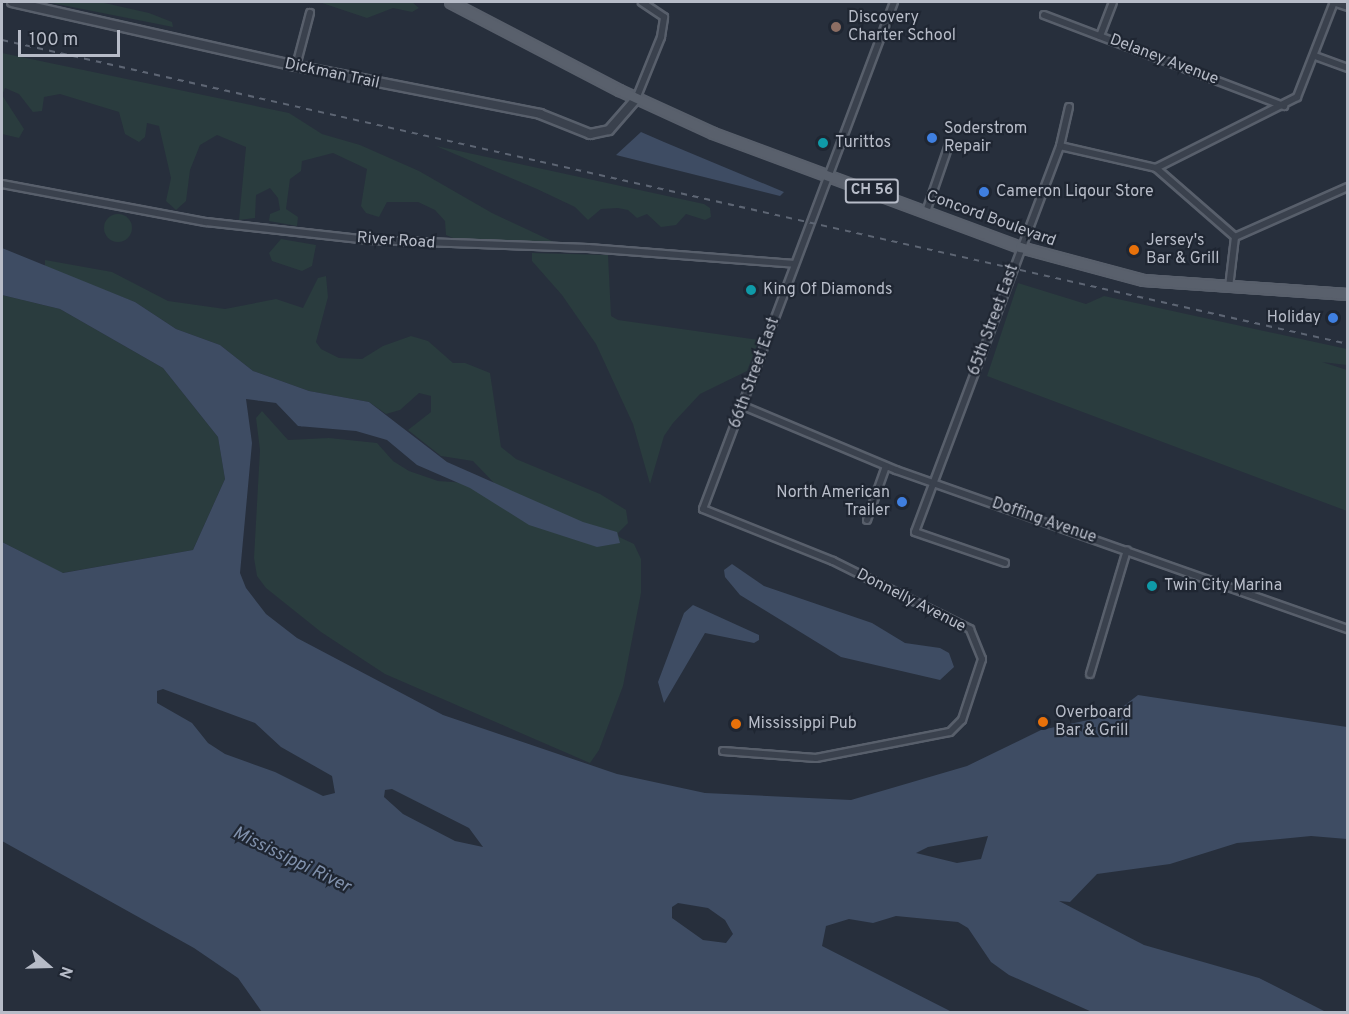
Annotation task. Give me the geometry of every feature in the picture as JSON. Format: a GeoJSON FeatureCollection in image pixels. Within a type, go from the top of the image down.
{"type":"FeatureCollection","features":[{"type":"Feature","properties":{"kind":"main road","name":"Concord Boulevard"},"geometry":{"type":"LineString","coordinates":[[450,2],[636,99],[713,134],[830,175],[1020,247],[1112,274],[1229,288],[1347,294]]}},
{"type":"Feature","properties":{"kind":"street","name":"Dickman Trail"},"geometry":{"type":"LineString","coordinates":[[12,2],[296,66],[540,114],[597,135],[618,124],[636,99]]}},
{"type":"Feature","properties":{"kind":"street"},"geometry":{"type":"LineString","coordinates":[[636,99],[661,37],[664,17],[642,2]]}},
{"type":"Feature","properties":{"kind":"street","name":"66th Street East"},"geometry":{"type":"LineString","coordinates":[[703,509],[744,406],[794,264],[830,175],[894,2]]}},
{"type":"Feature","properties":{"kind":"street"},"geometry":{"type":"LineString","coordinates":[[1100,36],[1113,2]]}},
{"type":"Feature","properties":{"kind":"street"},"geometry":{"type":"LineString","coordinates":[[1156,168],[1284,106],[1297,97],[1315,56],[1334,2],[1347,7]]}},
{"type":"Feature","properties":{"kind":"street"},"geometry":{"type":"LineString","coordinates":[[296,66],[310,13]]}},
{"type":"Feature","properties":{"kind":"street","name":"Delaney Avenue"},"geometry":{"type":"LineString","coordinates":[[1044,15],[1284,106]]}},
{"type":"Feature","properties":{"kind":"street"},"geometry":{"type":"LineString","coordinates":[[1315,56],[1347,68]]}},
{"type":"Feature","properties":{"kind":"street","name":"65th Street East"},"geometry":{"type":"LineString","coordinates":[[1005,563],[915,532],[1020,247],[1060,146],[1069,107]]}},
{"type":"Feature","properties":{"kind":"street"},"geometry":{"type":"LineString","coordinates":[[926,212],[949,146]]}},
{"type":"Feature","properties":{"kind":"street"},"geometry":{"type":"LineString","coordinates":[[1060,146],[1156,168],[1235,237]]}},
{"type":"Feature","properties":{"kind":"street","name":"River Road"},"geometry":{"type":"LineString","coordinates":[[2,184],[206,222],[369,240],[588,248],[794,264]]}},
{"type":"Feature","properties":{"kind":"street"},"geometry":{"type":"LineString","coordinates":[[1235,237],[1347,187]]}},
{"type":"Feature","properties":{"kind":"street"},"geometry":{"type":"LineString","coordinates":[[1229,288],[1235,237]]}},
{"type":"Feature","properties":{"kind":"street","name":"Doffing Avenue"},"geometry":{"type":"LineString","coordinates":[[744,406],[886,466],[1347,629]]}},
{"type":"Feature","properties":{"kind":"street"},"geometry":{"type":"LineString","coordinates":[[867,520],[886,466]]}},
{"type":"Feature","properties":{"kind":"street","name":"Donnelly Avenue"},"geometry":{"type":"LineString","coordinates":[[703,509],[833,561],[970,629],[982,659],[962,720],[950,732],[816,758],[723,751]]}},
{"type":"Feature","properties":{"kind":"street"},"geometry":{"type":"LineString","coordinates":[[1090,674],[1127,550]]}},
{"type":"Feature","properties":{"kind":"shaded area"},"geometry":{"type":"Polygon","coordinates":[[[47,2],[100,2],[149,13],[172,22],[173,27],[47,2]]]}},
{"type":"Feature","properties":{"kind":"shaded area"},"geometry":{"type":"Polygon","coordinates":[[[319,2],[412,2],[419,8],[412,12],[393,8],[367,18],[319,2]]]}},
{"type":"Feature","properties":{"kind":"shaded area"},"geometry":{"type":"Polygon","coordinates":[[[2,53],[289,113],[322,134],[360,145],[419,171],[492,213],[554,242],[453,238],[446,235],[445,221],[435,210],[418,202],[387,202],[379,217],[366,213],[361,206],[367,169],[333,153],[302,161],[301,171],[290,179],[286,209],[298,217],[297,226],[269,221],[270,214],[280,210],[278,198],[270,188],[256,195],[255,218],[239,220],[246,147],[217,135],[200,145],[190,170],[186,201],[176,210],[166,201],[171,178],[159,126],[147,123],[145,137],[139,142],[125,134],[119,112],[60,94],[44,97],[42,111],[33,112],[19,94],[5,88],[2,95],[2,53]]]}},
{"type":"Feature","properties":{"kind":"shaded area"},"geometry":{"type":"Polygon","coordinates":[[[2,95],[24,129],[19,138],[2,134],[2,95]]]}},
{"type":"Feature","properties":{"kind":"shaded area"},"geometry":{"type":"Polygon","coordinates":[[[436,146],[704,204],[710,208],[711,217],[705,220],[686,214],[676,225],[661,227],[647,214],[637,218],[628,210],[618,208],[601,209],[588,220],[575,207],[436,146]]]}},
{"type":"Feature","properties":{"kind":"shaded area"},"geometry":{"type":"Polygon","coordinates":[[[118,214],[128,218],[132,228],[128,238],[118,242],[108,238],[104,228],[108,218],[118,214]]]}},
{"type":"Feature","properties":{"kind":"shaded area"},"geometry":{"type":"Polygon","coordinates":[[[281,239],[316,245],[312,266],[302,271],[272,261],[269,253],[281,239]]]}},
{"type":"Feature","properties":{"kind":"shaded area"},"geometry":{"type":"Polygon","coordinates":[[[532,253],[608,255],[611,316],[618,320],[759,340],[747,371],[700,394],[673,423],[664,436],[650,484],[633,424],[596,344],[562,295],[532,261],[532,253]]]}},
{"type":"Feature","properties":{"kind":"shaded area"},"geometry":{"type":"Polygon","coordinates":[[[45,260],[112,272],[168,301],[225,309],[276,299],[303,308],[318,278],[326,276],[328,297],[316,342],[321,349],[339,358],[362,359],[383,346],[411,336],[428,341],[453,363],[465,363],[490,373],[501,447],[516,459],[600,494],[626,510],[628,523],[618,533],[619,537],[634,544],[641,559],[641,593],[623,686],[599,750],[590,763],[385,674],[321,632],[266,588],[257,576],[254,558],[260,450],[256,418],[262,411],[288,440],[329,438],[377,443],[393,461],[409,471],[438,481],[496,485],[473,461],[441,456],[408,430],[431,412],[431,396],[419,393],[400,410],[386,414],[369,402],[309,391],[253,371],[220,345],[176,329],[135,302],[45,267],[45,260]]]}},
{"type":"Feature","properties":{"kind":"shaded area"},"geometry":{"type":"Polygon","coordinates":[[[1018,283],[1086,304],[1104,296],[1347,349],[1347,365],[1322,362],[1347,370],[1347,511],[987,376],[1018,283]]]}},
{"type":"Feature","properties":{"kind":"shaded area"},"geometry":{"type":"Polygon","coordinates":[[[2,295],[60,309],[163,368],[218,437],[225,479],[193,550],[62,573],[2,542],[2,295]]]}},
{"type":"Feature","properties":{"kind":"water"},"geometry":{"type":"Polygon","coordinates":[[[641,132],[784,192],[780,196],[616,155],[641,132]]]}},
{"type":"Feature","properties":{"kind":"water","name":"Mississippi River"},"geometry":{"type":"Polygon","coordinates":[[[2,248],[135,302],[176,329],[220,345],[253,371],[309,391],[369,402],[447,462],[583,522],[617,532],[620,543],[597,547],[529,525],[470,488],[417,465],[387,440],[356,431],[298,426],[276,403],[246,399],[252,443],[240,573],[246,588],[266,614],[297,638],[443,715],[617,774],[705,793],[851,800],[967,766],[1041,730],[1112,715],[1138,695],[1347,727],[1347,839],[1311,836],[1237,843],[1170,864],[1097,874],[1070,902],[1059,901],[1144,945],[1259,978],[1326,1012],[1092,1012],[1009,975],[991,962],[968,928],[958,922],[896,916],[873,923],[849,919],[826,926],[822,946],[952,1012],[262,1012],[238,978],[194,948],[2,841],[2,542],[63,573],[193,550],[225,479],[218,437],[163,368],[60,309],[2,295],[2,248]],[[163,689],[157,691],[157,703],[192,723],[208,743],[225,754],[275,772],[323,796],[335,793],[332,776],[281,747],[255,723],[163,689]],[[392,789],[385,790],[384,797],[403,814],[455,841],[483,847],[469,828],[392,789]],[[988,836],[928,847],[916,853],[957,863],[981,859],[988,836]],[[678,903],[672,907],[672,918],[703,940],[726,943],[733,934],[725,920],[708,908],[678,903]]]}},
{"type":"Feature","properties":{"kind":"water"},"geometry":{"type":"Polygon","coordinates":[[[732,564],[764,586],[872,623],[905,643],[940,648],[949,653],[954,667],[940,680],[841,657],[740,595],[725,577],[724,570],[732,564]]]}},
{"type":"Feature","properties":{"kind":"water"},"geometry":{"type":"Polygon","coordinates":[[[693,605],[759,635],[759,640],[754,643],[705,633],[664,703],[658,682],[684,613],[693,605]]]}},
{"type":"Feature","properties":{"kind":"railway"},"geometry":{"type":"LineString","coordinates":[[2,40],[1348,344]]}},
{"type":"Feature","properties":{"kind":"place","name":"Discovery Charter School"},"geometry":{"type":"Point","coordinates":[836,27]}},
{"type":"Feature","properties":{"kind":"place","name":"Soderstrom Repair"},"geometry":{"type":"Point","coordinates":[932,138]}},
{"type":"Feature","properties":{"kind":"place","name":"Turittos"},"geometry":{"type":"Point","coordinates":[823,143]}},
{"type":"Feature","properties":{"kind":"place","name":"Cameron Liqour Store"},"geometry":{"type":"Point","coordinates":[984,192]}},
{"type":"Feature","properties":{"kind":"place","name":"Jersey's Bar & Grill"},"geometry":{"type":"Point","coordinates":[1134,250]}},
{"type":"Feature","properties":{"kind":"place","name":"King Of Diamonds"},"geometry":{"type":"Point","coordinates":[751,290]}},
{"type":"Feature","properties":{"kind":"place","name":"Holiday"},"geometry":{"type":"Point","coordinates":[1333,318]}},
{"type":"Feature","properties":{"kind":"place","name":"North American Trailer"},"geometry":{"type":"Point","coordinates":[902,502]}},
{"type":"Feature","properties":{"kind":"place","name":"Twin City Marina"},"geometry":{"type":"Point","coordinates":[1152,586]}},
{"type":"Feature","properties":{"kind":"place","name":"Overboard Bar & Grill"},"geometry":{"type":"Point","coordinates":[1043,722]}},
{"type":"Feature","properties":{"kind":"place","name":"Mississippi Pub"},"geometry":{"type":"Point","coordinates":[736,724]}}]}
